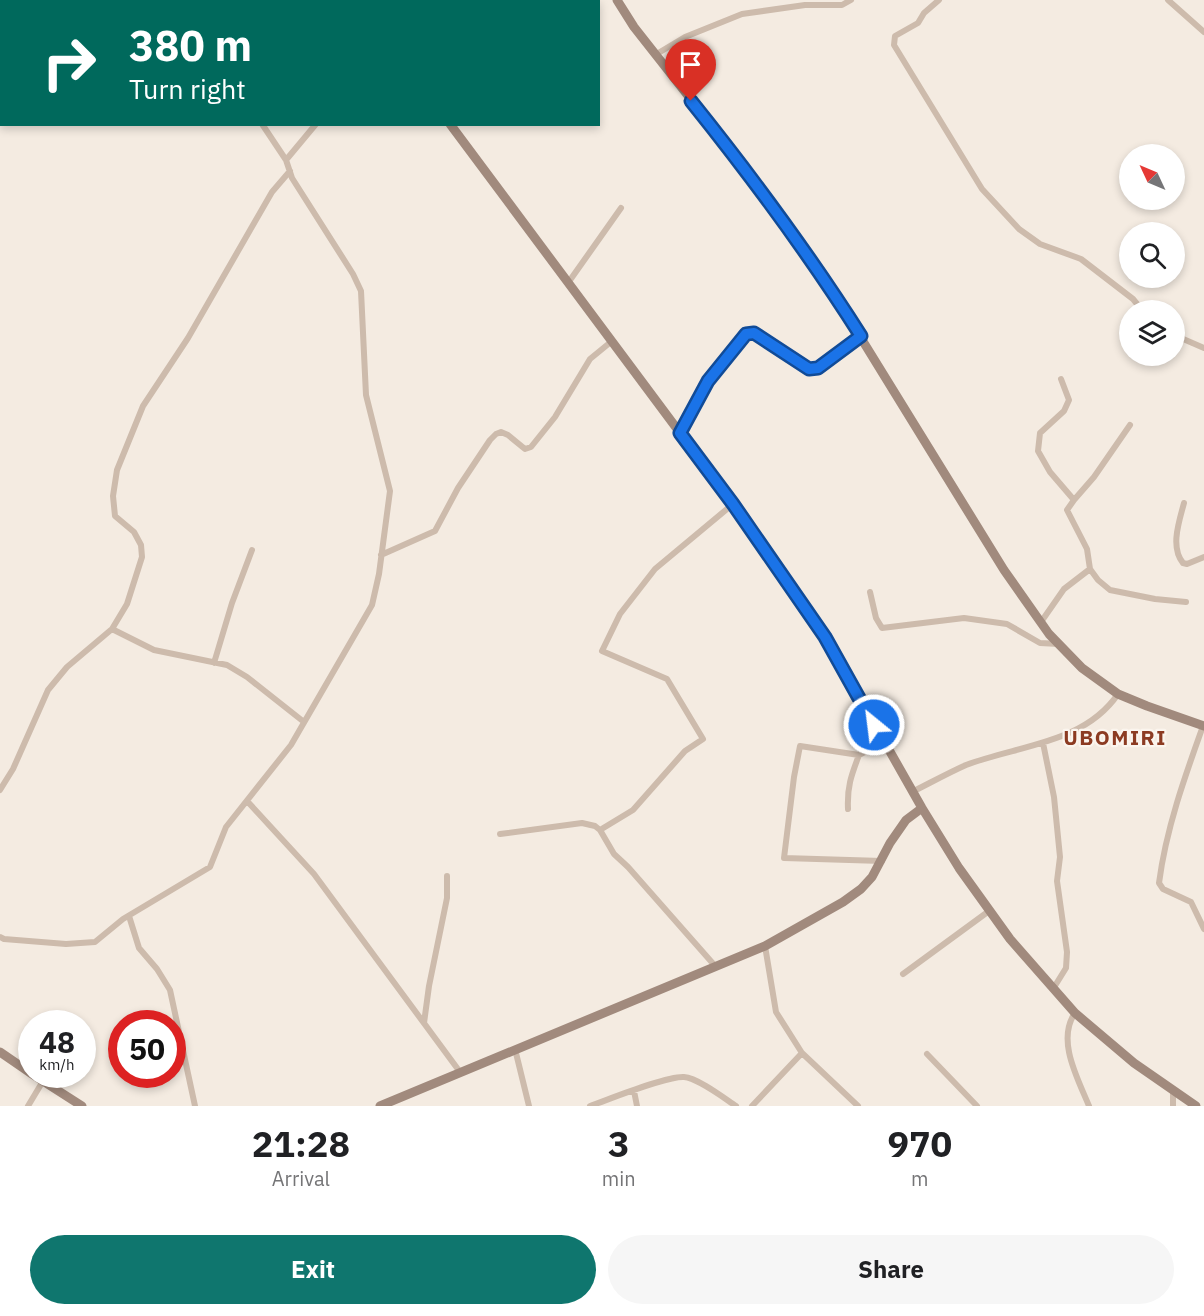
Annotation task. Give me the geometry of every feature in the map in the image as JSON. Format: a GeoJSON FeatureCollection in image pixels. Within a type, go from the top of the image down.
{"type":"FeatureCollection","features":[{"type":"Feature","properties":{"kind":"street"},"geometry":{"type":"LineString","coordinates":[[617,0],[655,55],[789,226],[861,336],[1004,570],[1041,622],[1082,668],[1118,694],[1204,726],[1181,789],[1161,863],[1159,883],[1163,889],[1191,902],[1204,929]]}},
{"type":"Feature","properties":{"kind":"street"},"geometry":{"type":"LineString","coordinates":[[655,55],[686,37],[742,14],[805,5],[842,5],[851,0]]}},
{"type":"Feature","properties":{"kind":"street"},"geometry":{"type":"LineString","coordinates":[[939,0],[924,13],[918,23],[895,36],[894,45],[982,189],[1019,230],[1040,244],[1081,259],[1134,300]]}},
{"type":"Feature","properties":{"kind":"street"},"geometry":{"type":"LineString","coordinates":[[1168,0],[1204,32]]}},
{"type":"Feature","properties":{"kind":"street"},"geometry":{"type":"LineString","coordinates":[[0,937],[66,944],[94,942],[129,916],[210,867],[226,827],[291,745],[372,605],[390,491],[366,395],[361,291],[353,274],[292,178],[286,160],[263,126]]}},
{"type":"Feature","properties":{"kind":"street"},"geometry":{"type":"LineString","coordinates":[[286,160],[314,126]]}},
{"type":"Feature","properties":{"kind":"street"},"geometry":{"type":"LineString","coordinates":[[451,126],[733,504],[825,637],[912,792],[959,868],[1010,939],[1075,1012],[1134,1063],[1196,1106]]}},
{"type":"Feature","properties":{"kind":"street"},"geometry":{"type":"LineString","coordinates":[[0,790],[13,770],[48,690],[67,668],[112,629],[127,604],[142,557],[141,545],[134,532],[115,516],[113,496],[117,470],[143,406],[188,338],[272,192],[290,171]]}},
{"type":"Feature","properties":{"kind":"street"},"geometry":{"type":"LineString","coordinates":[[568,283],[621,208]]}},
{"type":"Feature","properties":{"kind":"street"},"geometry":{"type":"LineString","coordinates":[[680,433],[708,381],[746,334],[754,333],[809,369],[818,368],[861,336]]}},
{"type":"Feature","properties":{"kind":"street"},"geometry":{"type":"LineString","coordinates":[[1185,340],[1204,348]]}},
{"type":"Feature","properties":{"kind":"street"},"geometry":{"type":"LineString","coordinates":[[381,555],[435,531],[458,488],[496,434],[501,432],[508,435],[525,449],[531,447],[555,417],[590,359],[612,341]]}},
{"type":"Feature","properties":{"kind":"street"},"geometry":{"type":"LineString","coordinates":[[1061,380],[1069,400],[1064,411],[1040,433],[1038,451],[1050,472],[1074,500]]}},
{"type":"Feature","properties":{"kind":"street"},"geometry":{"type":"LineString","coordinates":[[1130,425],[1094,477],[1067,510],[1087,549],[1090,568],[1098,580],[1110,590],[1155,599],[1186,602]]}},
{"type":"Feature","properties":{"kind":"street"},"geometry":{"type":"LineString","coordinates":[[1184,503],[1176,535],[1177,553],[1183,564],[1204,557]]}},
{"type":"Feature","properties":{"kind":"street"},"geometry":{"type":"LineString","coordinates":[[600,830],[633,810],[685,751],[703,739],[667,679],[602,651],[620,614],[654,569],[733,504]]}},
{"type":"Feature","properties":{"kind":"street"},"geometry":{"type":"LineString","coordinates":[[214,663],[232,603],[252,550]]}},
{"type":"Feature","properties":{"kind":"street"},"geometry":{"type":"LineString","coordinates":[[1041,622],[1064,589],[1090,568]]}},
{"type":"Feature","properties":{"kind":"street"},"geometry":{"type":"LineString","coordinates":[[870,592],[876,618],[882,628],[964,618],[1007,624],[1040,643],[1059,644]]}},
{"type":"Feature","properties":{"kind":"street"},"geometry":{"type":"LineString","coordinates":[[112,629],[154,650],[227,665],[247,677],[304,722]]}},
{"type":"Feature","properties":{"kind":"street"},"geometry":{"type":"LineString","coordinates":[[912,792],[965,766],[1043,743],[1089,724],[1110,705],[1118,694]]}},
{"type":"Feature","properties":{"kind":"street"},"geometry":{"type":"LineString","coordinates":[[882,861],[784,858],[800,746],[859,756],[884,742]]}},
{"type":"Feature","properties":{"kind":"street"},"geometry":{"type":"LineString","coordinates":[[1043,743],[1054,797],[1059,857],[1058,881],[1067,952],[1066,968],[1053,988]]}},
{"type":"Feature","properties":{"kind":"street"},"geometry":{"type":"LineString","coordinates":[[848,810],[847,791],[859,756]]}},
{"type":"Feature","properties":{"kind":"street"},"geometry":{"type":"LineString","coordinates":[[247,801],[314,874],[460,1072]]}},
{"type":"Feature","properties":{"kind":"street"},"geometry":{"type":"LineString","coordinates":[[380,1106],[765,946],[843,902],[861,889],[872,877],[890,843],[906,820],[922,808]]}},
{"type":"Feature","properties":{"kind":"street"},"geometry":{"type":"LineString","coordinates":[[500,834],[582,823],[595,826],[600,830],[614,854],[649,889],[716,968]]}},
{"type":"Feature","properties":{"kind":"street"},"geometry":{"type":"LineString","coordinates":[[424,1024],[429,986],[447,898],[447,876]]}},
{"type":"Feature","properties":{"kind":"street"},"geometry":{"type":"LineString","coordinates":[[903,974],[989,911]]}},
{"type":"Feature","properties":{"kind":"street"},"geometry":{"type":"LineString","coordinates":[[129,916],[139,948],[157,969],[170,990],[195,1106]]}},
{"type":"Feature","properties":{"kind":"street"},"geometry":{"type":"LineString","coordinates":[[765,946],[776,1012],[802,1053],[858,1106]]}},
{"type":"Feature","properties":{"kind":"street"},"geometry":{"type":"LineString","coordinates":[[1075,1012],[1069,1022],[1067,1036],[1073,1066],[1089,1106]]}},
{"type":"Feature","properties":{"kind":"street"},"geometry":{"type":"LineString","coordinates":[[515,1049],[529,1106]]}},
{"type":"Feature","properties":{"kind":"street"},"geometry":{"type":"LineString","coordinates":[[0,1052],[18,1064]]}},
{"type":"Feature","properties":{"kind":"street"},"geometry":{"type":"LineString","coordinates":[[752,1106],[802,1053]]}},
{"type":"Feature","properties":{"kind":"street"},"geometry":{"type":"LineString","coordinates":[[927,1054],[977,1106]]}},
{"type":"Feature","properties":{"kind":"street"},"geometry":{"type":"LineString","coordinates":[[590,1106],[669,1079],[685,1077],[698,1082],[736,1106]]}},
{"type":"Feature","properties":{"kind":"street"},"geometry":{"type":"LineString","coordinates":[[28,1106],[39,1088]]}},
{"type":"Feature","properties":{"kind":"street"},"geometry":{"type":"LineString","coordinates":[[54,1088],[82,1106]]}},
{"type":"Feature","properties":{"kind":"street"},"geometry":{"type":"LineString","coordinates":[[634,1091],[638,1106]]}},
{"type":"Feature","properties":{"kind":"street"},"geometry":{"type":"LineString","coordinates":[[1173,1091],[1173,1106]]}},
{"type":"Feature","properties":{"kind":"district","name":"UBOMIRI"},"geometry":{"type":"Point","coordinates":[1115,737]}},
{"type":"Feature","properties":{"kind":"route"},"geometry":{"type":"LineString","coordinates":[[691,101],[789,226],[861,336],[818,368],[809,369],[754,333],[746,334],[708,381],[680,433],[733,504],[825,637],[874,725]]}}]}
